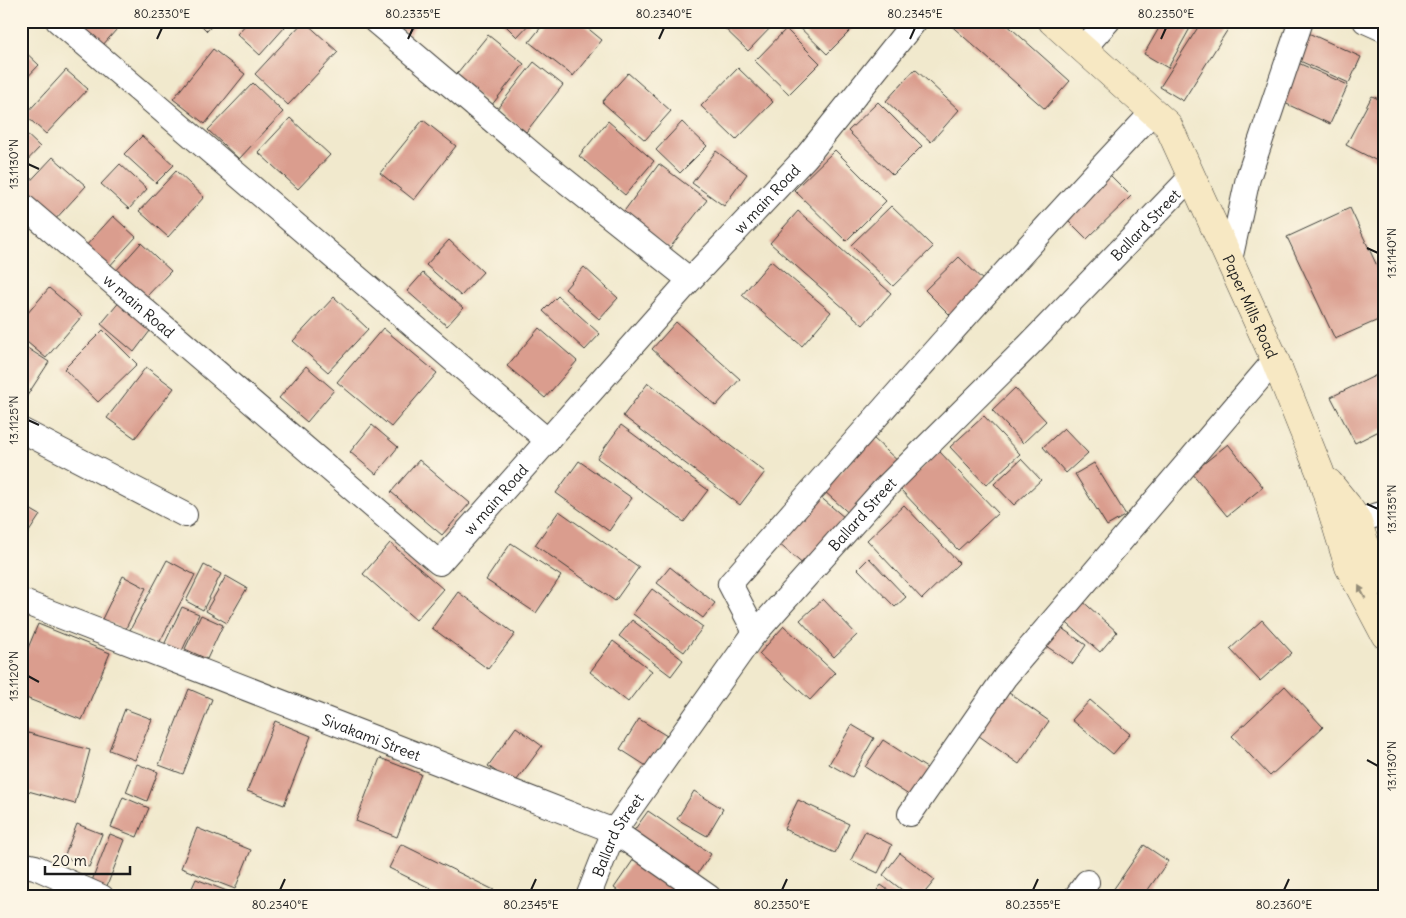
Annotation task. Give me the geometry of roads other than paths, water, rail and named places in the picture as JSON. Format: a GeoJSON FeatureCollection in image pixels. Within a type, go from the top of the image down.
{"type":"FeatureCollection","features":[{"type":"Feature","properties":{"kind":"main road","name":"Paper Mills Road"},"geometry":{"type":"LineString","coordinates":[[1052,21],[1168,125],[1275,360],[1320,472],[1347,505],[1346,523]]}},
{"type":"Feature","properties":{"kind":"main road"},"geometry":{"type":"LineString","coordinates":[[1346,523],[1385,582]]}},
{"type":"Feature","properties":{"kind":"main road"},"geometry":{"type":"LineString","coordinates":[[1346,523],[1349,567],[1385,635]]}},
{"type":"Feature","properties":{"kind":"street"},"geometry":{"type":"LineString","coordinates":[[58,21],[548,441]]}},
{"type":"Feature","properties":{"kind":"street"},"geometry":{"type":"LineString","coordinates":[[375,21],[538,159],[690,280]]}},
{"type":"Feature","properties":{"kind":"street","name":"w main Road"},"geometry":{"type":"LineString","coordinates":[[21,204],[438,563],[690,280],[806,158],[915,21]]}},
{"type":"Feature","properties":{"kind":"street"},"geometry":{"type":"LineString","coordinates":[[1083,49],[1108,21]]}},
{"type":"Feature","properties":{"kind":"street"},"geometry":{"type":"LineString","coordinates":[[1230,260],[1248,178],[1301,21]]}},
{"type":"Feature","properties":{"kind":"street"},"geometry":{"type":"LineString","coordinates":[[1365,21],[1385,30]]}},
{"type":"Feature","properties":{"kind":"street"},"geometry":{"type":"LineString","coordinates":[[756,632],[730,584],[1073,197],[1154,112]]}},
{"type":"Feature","properties":{"kind":"street","name":"Ballard Street"},"geometry":{"type":"LineString","coordinates":[[588,897],[614,831],[756,632],[885,488],[1029,345],[1192,176]]}},
{"type":"Feature","properties":{"kind":"street"},"geometry":{"type":"LineString","coordinates":[[910,814],[1005,677],[1275,360]]}},
{"type":"Feature","properties":{"kind":"street"},"geometry":{"type":"LineString","coordinates":[[21,430],[186,515]]}},
{"type":"Feature","properties":{"kind":"street"},"geometry":{"type":"LineString","coordinates":[[1346,523],[1385,513]]}},
{"type":"Feature","properties":{"kind":"street","name":"Sivakami Street"},"geometry":{"type":"LineString","coordinates":[[21,601],[614,831],[709,897]]}},
{"type":"Feature","properties":{"kind":"street"},"geometry":{"type":"LineString","coordinates":[[21,864],[35,867],[102,897]]}}]}
